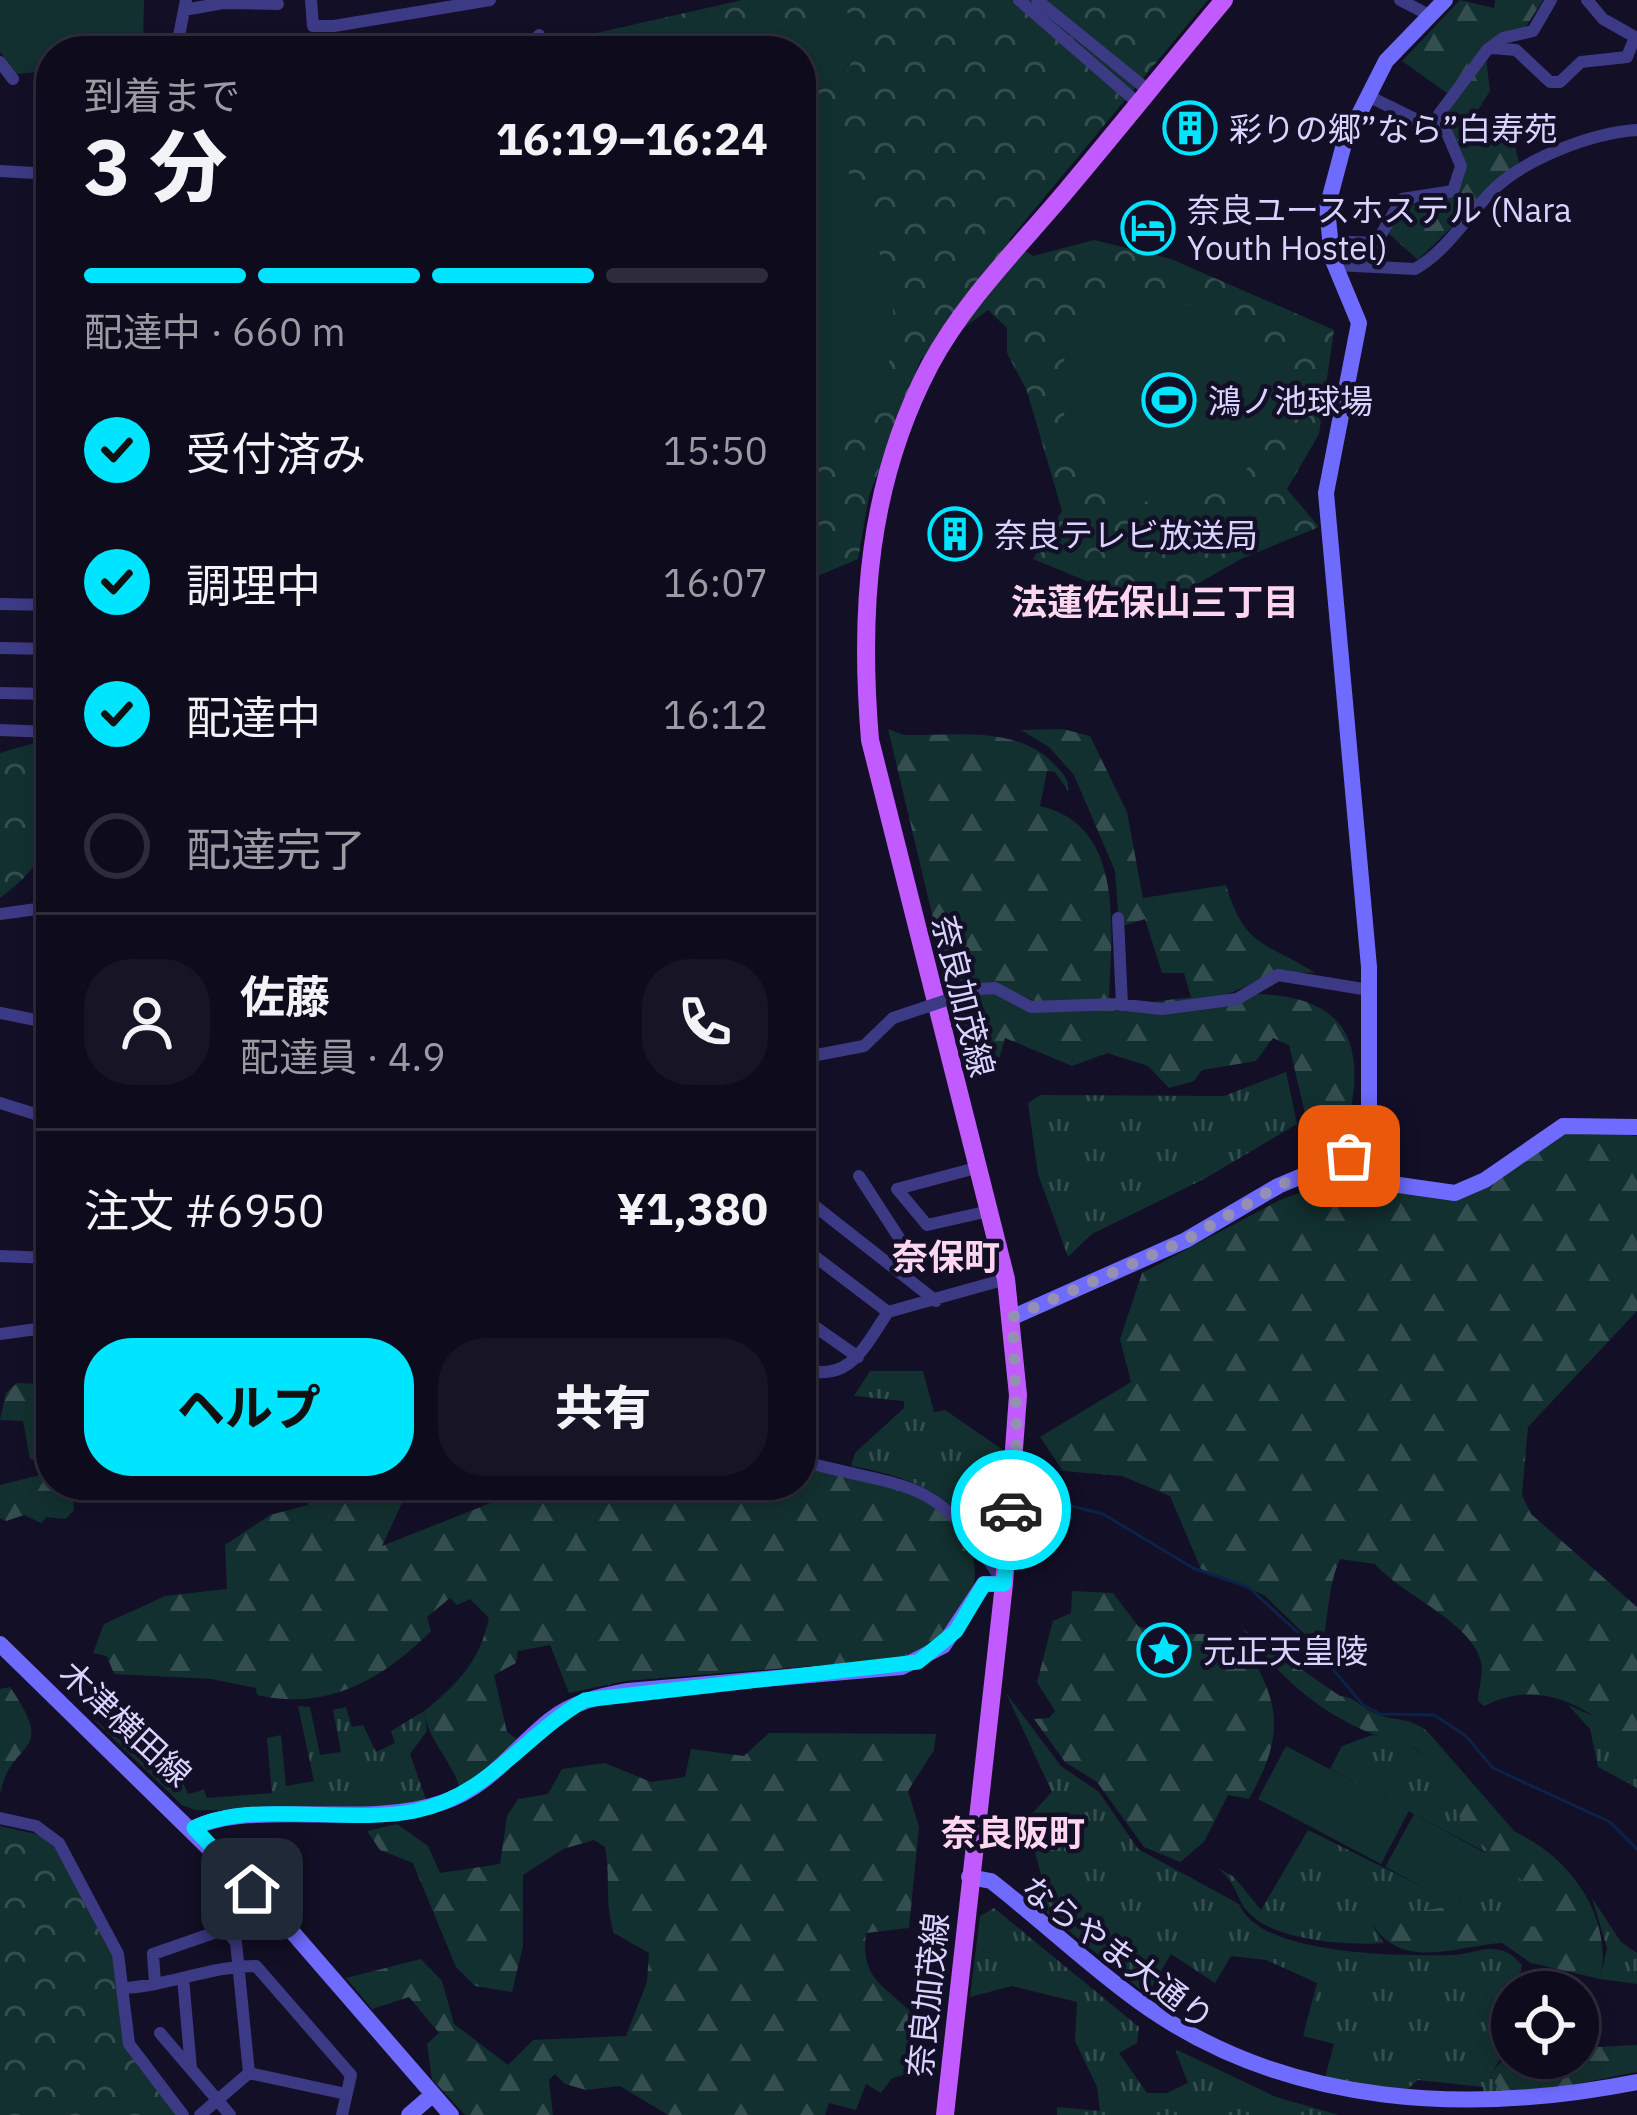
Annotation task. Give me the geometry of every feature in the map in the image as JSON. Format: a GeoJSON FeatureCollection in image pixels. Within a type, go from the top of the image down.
{"type":"FeatureCollection","features":[{"type":"Feature","properties":{"kind":"main road","name":"奈良加茂線"},"geometry":{"type":"LineString","coordinates":[[945,2115],[1017,1442],[1013,1317],[870,740],[864,650],[870,551],[885,477],[931,364],[969,305],[1224,0]]}},
{"type":"Feature","properties":{"kind":"street"},"geometry":{"type":"LineString","coordinates":[[311,0],[313,26],[351,26],[490,0]]}},
{"type":"Feature","properties":{"kind":"street"},"geometry":{"type":"LineString","coordinates":[[424,0],[440,9]]}},
{"type":"Feature","properties":{"kind":"street"},"geometry":{"type":"LineString","coordinates":[[1019,0],[1144,98]]}},
{"type":"Feature","properties":{"kind":"street"},"geometry":{"type":"LineString","coordinates":[[1037,0],[1144,98]]}},
{"type":"Feature","properties":{"kind":"street"},"geometry":{"type":"LineString","coordinates":[[1400,0],[1429,15]]}},
{"type":"Feature","properties":{"kind":"street"},"geometry":{"type":"LineString","coordinates":[[1013,1317],[1186,1240],[1278,1186],[1349,1156],[1369,1128],[1369,990],[1326,494],[1359,323],[1328,241],[1331,182],[1393,50],[1445,0]]}},
{"type":"Feature","properties":{"kind":"street"},"geometry":{"type":"LineString","coordinates":[[1328,241],[1376,244],[1402,200],[1453,190],[1461,166],[1439,113],[1491,48],[1503,38],[1534,31],[1551,0]]}},
{"type":"Feature","properties":{"kind":"street"},"geometry":{"type":"LineString","coordinates":[[1491,48],[1516,50],[1550,82],[1561,82],[1581,62],[1627,57],[1635,37],[1603,19],[1587,0]]}},
{"type":"Feature","properties":{"kind":"street"},"geometry":{"type":"LineString","coordinates":[[179,36],[185,5],[278,4]]}},
{"type":"Feature","properties":{"kind":"street"},"geometry":{"type":"LineString","coordinates":[[0,62],[14,79]]}},
{"type":"Feature","properties":{"kind":"street"},"geometry":{"type":"LineString","coordinates":[[1368,96],[1424,123]]}},
{"type":"Feature","properties":{"kind":"street"},"geometry":{"type":"LineString","coordinates":[[1335,265],[1415,269],[1499,185],[1583,142],[1637,130]]}},
{"type":"Feature","properties":{"kind":"street"},"geometry":{"type":"LineString","coordinates":[[0,171],[36,173]]}},
{"type":"Feature","properties":{"kind":"street"},"geometry":{"type":"LineString","coordinates":[[0,604],[36,605]]}},
{"type":"Feature","properties":{"kind":"street"},"geometry":{"type":"LineString","coordinates":[[0,648],[36,649]]}},
{"type":"Feature","properties":{"kind":"street"},"geometry":{"type":"LineString","coordinates":[[0,693],[36,694]]}},
{"type":"Feature","properties":{"kind":"street"},"geometry":{"type":"LineString","coordinates":[[0,730],[36,731]]}},
{"type":"Feature","properties":{"kind":"street"},"geometry":{"type":"LineString","coordinates":[[0,914],[36,909]]}},
{"type":"Feature","properties":{"kind":"street"},"geometry":{"type":"LineString","coordinates":[[1118,918],[1122,1005]]}},
{"type":"Feature","properties":{"kind":"street"},"geometry":{"type":"LineString","coordinates":[[816,1055],[864,1046],[892,1018],[980,989],[995,988],[1031,1006],[1162,1009],[1237,999],[1277,975],[1369,990]]}},
{"type":"Feature","properties":{"kind":"street"},"geometry":{"type":"LineString","coordinates":[[0,1013],[36,1020]]}},
{"type":"Feature","properties":{"kind":"street"},"geometry":{"type":"LineString","coordinates":[[0,1103],[36,1111]]}},
{"type":"Feature","properties":{"kind":"street"},"geometry":{"type":"LineString","coordinates":[[1349,1156],[1392,1184],[1455,1193],[1485,1180],[1563,1126],[1637,1127]]}},
{"type":"Feature","properties":{"kind":"street"},"geometry":{"type":"LineString","coordinates":[[976,1168],[897,1189],[927,1226],[989,1211]]}},
{"type":"Feature","properties":{"kind":"street"},"geometry":{"type":"LineString","coordinates":[[859,1176],[905,1246],[890,1265]]}},
{"type":"Feature","properties":{"kind":"street"},"geometry":{"type":"LineString","coordinates":[[816,1207],[936,1300]]}},
{"type":"Feature","properties":{"kind":"street"},"geometry":{"type":"LineString","coordinates":[[0,1256],[36,1258]]}},
{"type":"Feature","properties":{"kind":"street"},"geometry":{"type":"LineString","coordinates":[[816,1257],[888,1312]]}},
{"type":"Feature","properties":{"kind":"street"},"geometry":{"type":"LineString","coordinates":[[816,1373],[826,1376],[850,1367],[888,1312],[1006,1279]]}},
{"type":"Feature","properties":{"kind":"street"},"geometry":{"type":"LineString","coordinates":[[816,1328],[858,1357]]}},
{"type":"Feature","properties":{"kind":"street"},"geometry":{"type":"LineString","coordinates":[[0,1334],[36,1329]]}},
{"type":"Feature","properties":{"kind":"street"},"geometry":{"type":"LineString","coordinates":[[816,1465],[901,1481],[923,1491],[971,1532],[1004,1584]]}},
{"type":"Feature","properties":{"kind":"street"},"geometry":{"type":"LineString","coordinates":[[194,1828],[215,1818],[358,1818],[445,1802],[485,1782],[549,1720],[585,1700],[628,1691],[902,1667],[943,1646],[984,1584],[1004,1584]]}},
{"type":"Feature","properties":{"kind":"street","name":"木津横田線"},"geometry":{"type":"LineString","coordinates":[[0,1644],[194,1828],[281,1919],[451,2115]]}},
{"type":"Feature","properties":{"kind":"street"},"geometry":{"type":"LineString","coordinates":[[0,1818],[36,1826],[59,1844],[112,1939],[128,2044],[183,2115]]}},
{"type":"Feature","properties":{"kind":"street","name":"ならやま大通り"},"geometry":{"type":"LineString","coordinates":[[969,1877],[991,1881],[1128,1993],[1189,2034],[1286,2079],[1370,2101],[1485,2109],[1575,2098],[1637,2082]]}},
{"type":"Feature","properties":{"kind":"street","name":"ならやま大通り"},"geometry":{"type":"LineString","coordinates":[[969,1877],[1112,1994],[1204,2055],[1281,2088],[1390,2115]]}},
{"type":"Feature","properties":{"kind":"street"},"geometry":{"type":"LineString","coordinates":[[155,1984],[153,1954],[225,1929],[236,1942],[249,2073]]}},
{"type":"Feature","properties":{"kind":"street"},"geometry":{"type":"LineString","coordinates":[[123,1988],[256,1966],[351,2075],[342,2115]]}},
{"type":"Feature","properties":{"kind":"street"},"geometry":{"type":"LineString","coordinates":[[183,1978],[191,2069]]}},
{"type":"Feature","properties":{"kind":"street"},"geometry":{"type":"LineString","coordinates":[[160,2033],[230,2115]]}},
{"type":"Feature","properties":{"kind":"street"},"geometry":{"type":"LineString","coordinates":[[249,2073],[346,2094]]}},
{"type":"Feature","properties":{"kind":"street"},"geometry":{"type":"LineString","coordinates":[[200,2115],[249,2073]]}},
{"type":"Feature","properties":{"kind":"street"},"geometry":{"type":"LineString","coordinates":[[1535,2115],[1637,2092]]}},
{"type":"Feature","properties":{"kind":"street"},"geometry":{"type":"LineString","coordinates":[[410,2115],[431,2096]]}},
{"type":"Feature","properties":{"kind":"green space"},"geometry":{"type":"Polygon","coordinates":[[[0,0],[144,0],[143,36],[36,36],[36,72],[17,74],[0,52],[0,0]]]}},
{"type":"Feature","properties":{"kind":"green space"},"geometry":{"type":"Polygon","coordinates":[[[742,0],[1208,0],[1009,240],[1033,256],[1094,240],[1171,259],[1334,330],[1319,434],[1287,489],[1319,527],[1241,559],[1185,591],[1116,593],[1033,559],[1062,511],[1027,391],[1007,353],[1007,328],[988,310],[921,359],[869,496],[858,559],[816,577],[816,36],[592,34],[742,0]]]}},
{"type":"Feature","properties":{"kind":"green space"},"geometry":{"type":"Polygon","coordinates":[[[819,0],[871,23],[844,78],[816,63],[816,36],[801,36],[819,0]]]}},
{"type":"Feature","properties":{"kind":"green space"},"geometry":{"type":"Polygon","coordinates":[[[1460,0],[1494,8],[1495,0],[1543,0],[1525,28],[1504,33],[1447,93],[1402,61],[1460,0]]]}},
{"type":"Feature","properties":{"kind":"green space"},"geometry":{"type":"Polygon","coordinates":[[[1486,58],[1490,91],[1471,121],[1512,135],[1519,162],[1418,260],[1388,233],[1402,206],[1444,197],[1461,184],[1463,159],[1443,115],[1486,58]]]}},
{"type":"Feature","properties":{"kind":"green space"},"geometry":{"type":"Polygon","coordinates":[[[816,116],[835,145],[868,218],[895,327],[887,367],[870,397],[846,423],[817,443],[816,116]]]}},
{"type":"Feature","properties":{"kind":"green space","name":"鴻ノ池球場"},"geometry":{"type":"Polygon","coordinates":[[[1133,301],[1188,305],[1214,313],[1257,344],[1269,366],[1273,415],[1266,439],[1236,479],[1215,493],[1168,504],[1127,494],[1094,469],[1071,434],[1061,394],[1066,355],[1089,322],[1133,301]]]}},
{"type":"Feature","properties":{"kind":"green space"},"geometry":{"type":"Polygon","coordinates":[[[888,729],[904,735],[1006,738],[1042,754],[1061,771],[1068,791],[1055,772],[1047,771],[1040,806],[1068,817],[1088,835],[1101,858],[1111,914],[1109,1000],[1036,1002],[1005,987],[951,994],[888,729]]]}},
{"type":"Feature","properties":{"kind":"green space"},"geometry":{"type":"Polygon","coordinates":[[[1063,729],[1090,736],[1127,812],[1143,898],[1226,885],[1250,933],[1315,973],[1266,978],[1193,1004],[1184,973],[1162,973],[1145,919],[1119,927],[1115,871],[1074,775],[1049,747],[1021,730],[1063,729]]]}},
{"type":"Feature","properties":{"kind":"green space"},"geometry":{"type":"Polygon","coordinates":[[[36,742],[36,863],[0,898],[0,753],[36,742]]]}},
{"type":"Feature","properties":{"kind":"green space"},"geometry":{"type":"Polygon","coordinates":[[[988,992],[1029,1010],[1077,1011],[1252,994],[1301,1000],[1337,1021],[1354,1063],[1346,1130],[1327,1138],[1309,1131],[1289,1045],[1273,1038],[1256,1061],[1202,1070],[1194,1081],[1169,1088],[1148,1066],[1107,1053],[1072,1066],[1005,1038],[998,1063],[969,1076],[953,1004],[988,992]]]}},
{"type":"Feature","properties":{"kind":"green space"},"geometry":{"type":"Polygon","coordinates":[[[1286,1072],[1297,1124],[1206,1178],[1092,1234],[1068,1257],[1038,1174],[1028,1103],[1040,1095],[1224,1096],[1286,1072]]]}},
{"type":"Feature","properties":{"kind":"green space"},"geometry":{"type":"Polygon","coordinates":[[[1569,1128],[1637,1136],[1637,1311],[1528,1427],[1522,1495],[1531,1514],[1637,1607],[1637,1754],[1604,1723],[1567,1702],[1527,1695],[1484,1706],[1478,1701],[1482,1667],[1465,1634],[1375,1564],[1340,1559],[1321,1650],[1264,1595],[1201,1569],[1170,1496],[1122,1476],[1063,1471],[1040,1437],[1131,1382],[1120,1339],[1142,1273],[1280,1200],[1346,1176],[1444,1196],[1569,1128]]]}},
{"type":"Feature","properties":{"kind":"green space"},"geometry":{"type":"Polygon","coordinates":[[[870,1371],[923,1371],[934,1412],[945,1410],[1006,1452],[994,1554],[958,1511],[931,1491],[851,1466],[855,1453],[904,1408],[904,1401],[854,1396],[870,1371]]]}},
{"type":"Feature","properties":{"kind":"green space"},"geometry":{"type":"Polygon","coordinates":[[[17,1383],[36,1384],[36,1461],[30,1459],[23,1421],[0,1420],[6,1393],[17,1383]]]}},
{"type":"Feature","properties":{"kind":"green space"},"geometry":{"type":"Polygon","coordinates":[[[816,1470],[890,1481],[932,1503],[969,1545],[975,1568],[972,1591],[961,1614],[941,1637],[912,1658],[625,1681],[569,1693],[550,1645],[518,1651],[516,1663],[494,1675],[507,1732],[522,1743],[460,1789],[424,1711],[457,1681],[480,1647],[489,1618],[470,1599],[457,1605],[450,1598],[427,1617],[431,1631],[373,1677],[307,1699],[257,1695],[256,1688],[211,1679],[114,1674],[107,1656],[93,1653],[104,1624],[165,1596],[227,1589],[225,1545],[270,1515],[308,1505],[308,1500],[401,1500],[382,1546],[498,1500],[816,1500],[816,1470]]]}},
{"type":"Feature","properties":{"kind":"green space"},"geometry":{"type":"Polygon","coordinates":[[[36,1476],[36,1500],[73,1500],[74,1510],[66,1519],[46,1517],[41,1523],[24,1515],[6,1521],[0,1518],[0,1485],[36,1476]]]}},
{"type":"Feature","properties":{"kind":"green space"},"geometry":{"type":"Polygon","coordinates":[[[1072,1591],[1113,1593],[1138,1626],[1159,1633],[1239,1635],[1263,1678],[1274,1733],[1261,1775],[1249,1799],[1228,1795],[1204,1842],[1180,1862],[1144,1847],[1097,1782],[1065,1762],[1034,1719],[1049,1718],[1055,1711],[1037,1682],[1053,1621],[1071,1613],[1072,1591]]]}},
{"type":"Feature","properties":{"kind":"green space"},"geometry":{"type":"Polygon","coordinates":[[[1243,1629],[1340,1696],[1428,1732],[1515,1832],[1554,1857],[1584,1892],[1600,1934],[1600,1979],[1599,1971],[1566,1971],[1531,1963],[1502,1943],[1415,1952],[1385,1939],[1373,1925],[1386,1917],[1457,1905],[1472,1923],[1540,1927],[1552,1911],[1470,1831],[1440,1772],[1426,1756],[1348,1723],[1314,1701],[1243,1629]]]}},
{"type":"Feature","properties":{"kind":"green space"},"geometry":{"type":"Polygon","coordinates":[[[10,1687],[31,1726],[31,1737],[5,1777],[0,1795],[0,1689],[10,1687]]]}},
{"type":"Feature","properties":{"kind":"green space"},"geometry":{"type":"Polygon","coordinates":[[[1006,1693],[1061,1766],[1099,1792],[1138,1849],[1239,1904],[1252,1921],[1275,1934],[1337,1950],[1454,1955],[1494,1949],[1512,1956],[1522,1965],[1521,1971],[1491,1971],[1490,2075],[1505,2098],[1485,2100],[1483,2087],[1418,2080],[1400,2096],[1324,2081],[1334,2044],[1303,2036],[1317,1983],[1266,1960],[1231,1956],[1215,1983],[1171,1954],[1147,1995],[1023,1893],[1042,1878],[1026,1820],[1052,1792],[1006,1693]]]}},
{"type":"Feature","properties":{"kind":"green space"},"geometry":{"type":"Polygon","coordinates":[[[1568,1705],[1609,1723],[1637,1754],[1637,1788],[1598,1767],[1590,1729],[1568,1705]]]}},
{"type":"Feature","properties":{"kind":"green space"},"geometry":{"type":"Polygon","coordinates":[[[298,1706],[310,1707],[320,1755],[341,1752],[333,1710],[346,1707],[352,1727],[363,1725],[376,1752],[395,1743],[391,1731],[424,1711],[427,1731],[410,1754],[427,1802],[364,1813],[195,1810],[182,1805],[92,1718],[173,1781],[181,1778],[188,1794],[204,1790],[207,1798],[272,1793],[267,1738],[281,1735],[286,1786],[314,1781],[298,1706]]]}},
{"type":"Feature","properties":{"kind":"green space"},"geometry":{"type":"Polygon","coordinates":[[[769,1733],[936,1734],[934,1750],[908,1791],[919,1827],[909,1928],[866,1933],[871,1971],[914,2015],[911,2073],[892,2078],[881,2093],[866,2084],[856,2110],[829,2103],[825,2115],[668,2115],[620,2086],[586,2090],[565,2084],[555,2074],[549,2080],[553,2115],[465,2115],[432,2079],[427,2044],[439,2033],[409,1997],[372,2009],[346,1978],[421,1959],[442,1981],[454,2024],[508,2065],[533,2040],[626,2036],[647,1982],[649,1953],[614,1933],[605,1847],[594,1840],[563,1849],[523,1875],[523,1946],[512,1992],[475,1986],[456,1967],[413,1863],[380,1850],[367,1831],[397,1824],[428,1846],[440,1873],[500,1864],[507,1816],[518,1799],[548,1794],[562,1769],[605,1763],[651,1782],[685,1777],[691,1749],[744,1756],[769,1733]]]}},
{"type":"Feature","properties":{"kind":"green space"},"geometry":{"type":"Polygon","coordinates":[[[1372,1735],[1405,1744],[1434,1763],[1452,1787],[1462,1820],[1543,1899],[1553,1911],[1551,1918],[1540,1927],[1373,1926],[1384,1943],[1352,1944],[1295,1936],[1250,1914],[1218,1868],[1234,1877],[1261,1910],[1308,1830],[1457,1904],[1485,1852],[1330,1769],[1342,1746],[1372,1735]]]}},
{"type":"Feature","properties":{"kind":"green space"},"geometry":{"type":"Polygon","coordinates":[[[1286,1746],[1409,1811],[1381,1864],[1258,1799],[1286,1746]]]}},
{"type":"Feature","properties":{"kind":"green space"},"geometry":{"type":"Polygon","coordinates":[[[1414,1814],[1485,1853],[1457,1905],[1385,1867],[1414,1814]]]}},
{"type":"Feature","properties":{"kind":"green space"},"geometry":{"type":"Polygon","coordinates":[[[0,1826],[40,1835],[57,1850],[114,1956],[125,2049],[177,2115],[0,2115],[0,1826]]]}},
{"type":"Feature","properties":{"kind":"green space"},"geometry":{"type":"Polygon","coordinates":[[[1592,1898],[1621,1942],[1637,1953],[1637,1984],[1600,1979],[1607,1948],[1592,1898]]]}},
{"type":"Feature","properties":{"kind":"green space"},"geometry":{"type":"Polygon","coordinates":[[[994,1908],[1139,2027],[1137,2043],[1119,2053],[1147,2093],[1167,2093],[1188,2083],[1175,2049],[1276,2097],[1339,2115],[1057,2115],[1057,2107],[1100,2111],[1097,2087],[1075,2041],[1077,2002],[1012,1986],[970,1997],[980,1916],[994,1908]]]}},
{"type":"Feature","properties":{"kind":"green space"},"geometry":{"type":"Polygon","coordinates":[[[1637,2045],[1637,2072],[1505,2098],[1493,2079],[1599,2079],[1599,2047],[1637,2045]]]}},
{"type":"Feature","properties":{"kind":"waterway"},"geometry":{"type":"LineString","coordinates":[[1056,1502],[1103,1514],[1193,1568],[1248,1587],[1316,1649],[1363,1705],[1380,1714],[1434,1715],[1466,1736],[1493,1768],[1610,1822],[1637,1849]]}},
{"type":"Feature","properties":{"kind":"way so far"},"geometry":{"type":"LineString","coordinates":[[1011,1510],[1018,1395],[1013,1317],[1186,1240],[1278,1186],[1349,1156]]}},
{"type":"Feature","properties":{"kind":"place","name":"彩りの郷”なら”白寿苑"},"geometry":{"type":"Point","coordinates":[1190,128]}},
{"type":"Feature","properties":{"kind":"place","name":"奈良ユースホステル (Nara Youth Hostel)"},"geometry":{"type":"Point","coordinates":[1148,228]}},
{"type":"Feature","properties":{"kind":"place","name":"鴻ノ池球場"},"geometry":{"type":"Point","coordinates":[1169,400]}},
{"type":"Feature","properties":{"kind":"place","name":"奈良テレビ放送局"},"geometry":{"type":"Point","coordinates":[955,534]}},
{"type":"Feature","properties":{"kind":"place","name":"元正天皇陵"},"geometry":{"type":"Point","coordinates":[1164,1650]}},
{"type":"Feature","properties":{"kind":"district","name":"法蓮佐保山三丁目"},"geometry":{"type":"Point","coordinates":[1155,601]}},
{"type":"Feature","properties":{"kind":"district","name":"奈保町"},"geometry":{"type":"Point","coordinates":[946,1256]}},
{"type":"Feature","properties":{"kind":"district","name":"奈良阪町"},"geometry":{"type":"Point","coordinates":[1013,1832]}},
{"type":"Feature","properties":{"kind":"route"},"geometry":{"type":"LineString","coordinates":[[252,1889],[194,1828],[215,1818],[358,1818],[445,1802],[485,1782],[549,1720],[585,1700],[628,1691],[884,1670],[918,1662],[956,1631],[984,1584],[1004,1584],[1011,1510]]}}]}
